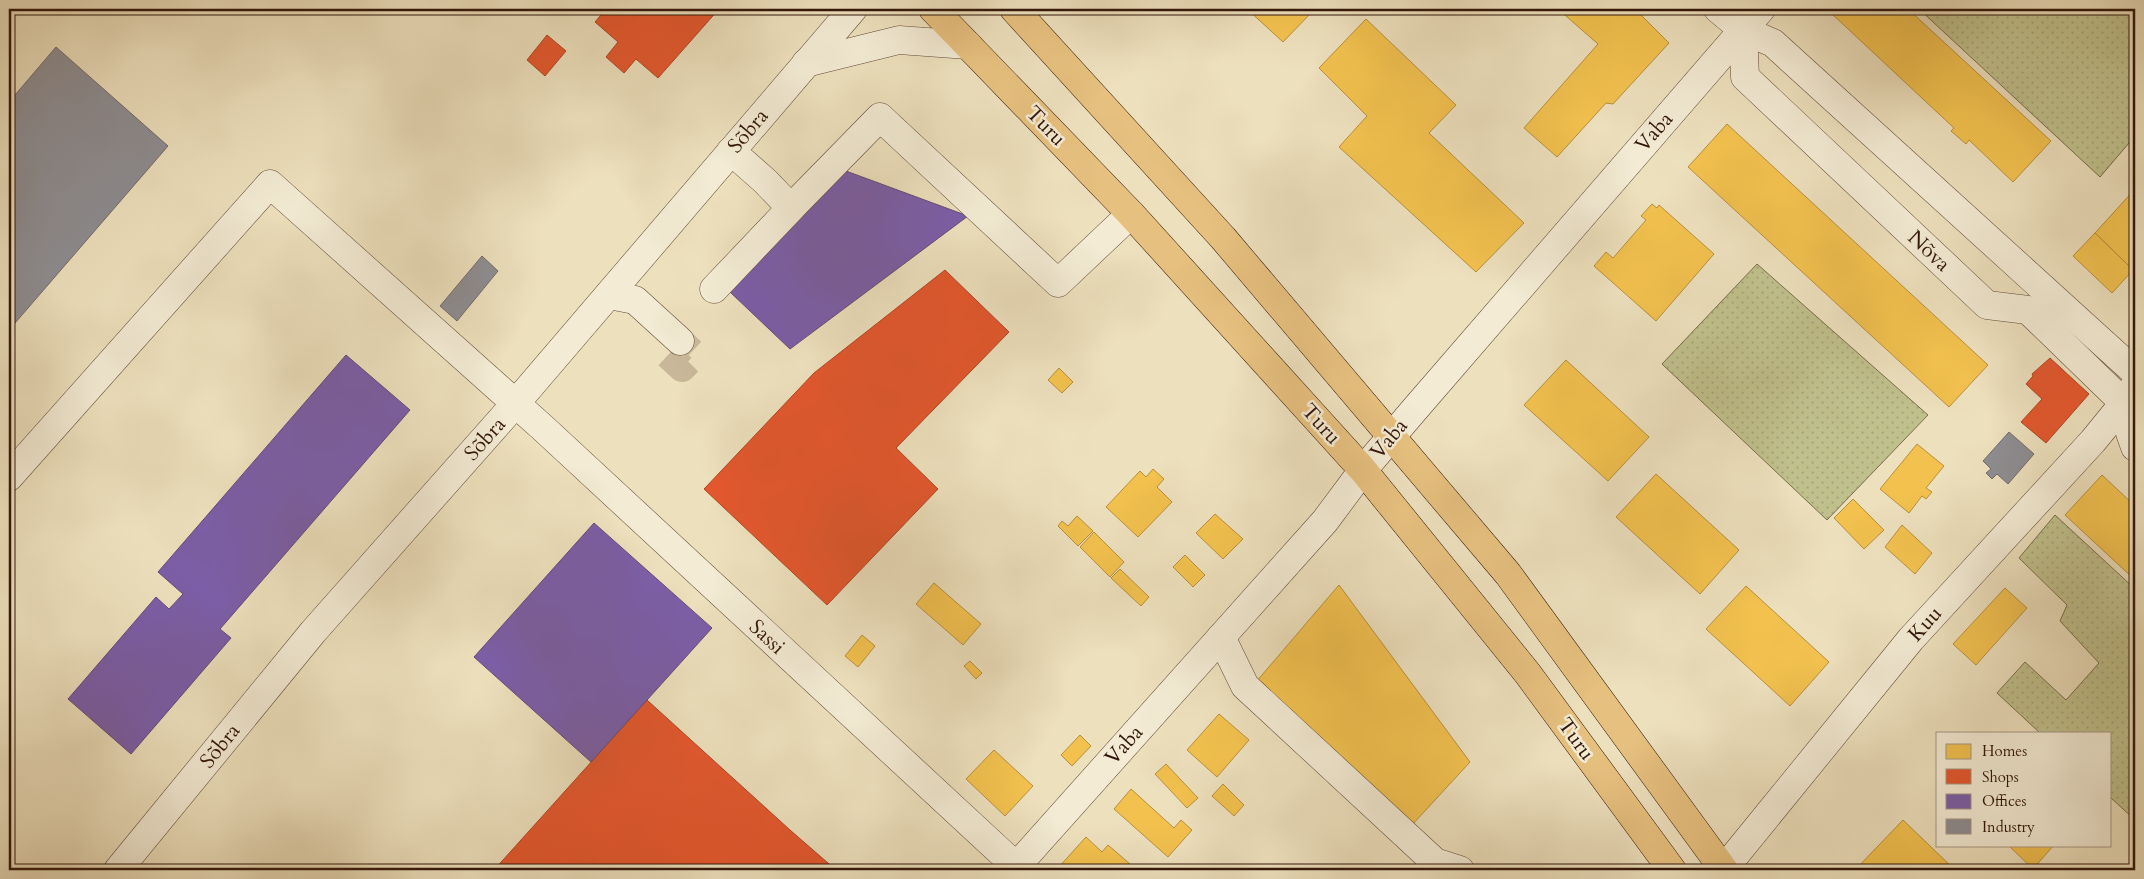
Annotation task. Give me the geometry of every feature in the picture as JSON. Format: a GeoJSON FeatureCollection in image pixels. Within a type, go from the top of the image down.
{"type":"FeatureCollection","features":[{"type":"Feature","properties":{"kind":"main road","name":"Turu"},"geometry":{"type":"LineString","coordinates":[[933,9],[1131,214],[1363,470],[1528,674],[1672,870]]}},
{"type":"Feature","properties":{"kind":"main road","name":"Turu"},"geometry":{"type":"LineString","coordinates":[[1014,9],[1223,238],[1508,574],[1724,870]]}},
{"type":"Feature","properties":{"kind":"street","name":"Sõbra"},"geometry":{"type":"LineString","coordinates":[[118,870],[313,632],[515,404],[853,9]]}},
{"type":"Feature","properties":{"kind":"street"},"geometry":{"type":"LineString","coordinates":[[1718,9],[1743,30],[1773,43],[2135,372]]}},
{"type":"Feature","properties":{"kind":"street","name":"Vaba"},"geometry":{"type":"LineString","coordinates":[[1016,869],[1325,521],[1363,470],[1761,9]]}},
{"type":"Feature","properties":{"kind":"street","name":"Nõva"},"geometry":{"type":"LineString","coordinates":[[1743,30],[1744,77],[1987,305],[2028,310],[2130,394]]}},
{"type":"Feature","properties":{"kind":"street"},"geometry":{"type":"LineString","coordinates":[[806,62],[899,40],[968,45]]}},
{"type":"Feature","properties":{"kind":"street"},"geometry":{"type":"LineString","coordinates":[[714,289],[880,117],[1058,282],[1131,214]]}},
{"type":"Feature","properties":{"kind":"street"},"geometry":{"type":"LineString","coordinates":[[731,152],[792,208]]}},
{"type":"Feature","properties":{"kind":"street","name":"Sassi"},"geometry":{"type":"LineString","coordinates":[[9,477],[270,184],[515,404],[1016,869]]}},
{"type":"Feature","properties":{"kind":"street"},"geometry":{"type":"LineString","coordinates":[[609,294],[635,300],[674,348]]}},
{"type":"Feature","properties":{"kind":"street"},"geometry":{"type":"LineString","coordinates":[[2130,394],[2130,433],[2135,448]]}},
{"type":"Feature","properties":{"kind":"street","name":"Kuu"},"geometry":{"type":"LineString","coordinates":[[1724,870],[1911,639],[2093,440],[2130,394]]}},
{"type":"Feature","properties":{"kind":"street"},"geometry":{"type":"LineString","coordinates":[[1221,637],[1245,686],[1435,862],[1460,870]]}},
{"type":"Feature","properties":{"kind":"green space"},"geometry":{"type":"Polygon","coordinates":[[[1919,9],[2135,9],[2135,136],[2100,177],[1919,9]]]}},
{"type":"Feature","properties":{"kind":"green space"},"geometry":{"type":"Polygon","coordinates":[[[1757,264],[1928,415],[1827,520],[1662,364],[1757,264]]]}},
{"type":"Feature","properties":{"kind":"green space"},"geometry":{"type":"Polygon","coordinates":[[[2055,515],[2135,589],[2135,820],[2112,799],[2112,732],[2039,732],[1997,693],[2025,662],[2066,700],[2099,663],[2060,621],[2067,605],[2019,558],[2055,515]]]}},
{"type":"Feature","properties":{"kind":"building: Homes"},"geometry":{"type":"Polygon","coordinates":[[[1247,9],[1306,9],[1310,14],[1283,42],[1247,9]]]}},
{"type":"Feature","properties":{"kind":"building: Homes"},"geometry":{"type":"Polygon","coordinates":[[[1558,9],[1635,9],[1669,43],[1613,104],[1606,103],[1557,157],[1524,128],[1598,44],[1558,9]]]}},
{"type":"Feature","properties":{"kind":"building: Homes"},"geometry":{"type":"Polygon","coordinates":[[[1835,9],[1908,9],[2051,141],[2013,182],[1969,140],[1966,144],[1951,131],[1954,128],[1831,13],[1835,9]]]}},
{"type":"Feature","properties":{"kind":"building: Homes"},"geometry":{"type":"Polygon","coordinates":[[[1366,19],[1456,105],[1429,133],[1524,223],[1476,272],[1339,147],[1367,116],[1319,68],[1366,19]]]}},
{"type":"Feature","properties":{"kind":"building: Homes"},"geometry":{"type":"Polygon","coordinates":[[[1727,124],[1988,365],[1949,407],[1688,167],[1727,124]]]}},
{"type":"Feature","properties":{"kind":"building: Homes"},"geometry":{"type":"Polygon","coordinates":[[[2135,189],[2135,268],[2133,270],[2095,233],[2135,189]]]}},
{"type":"Feature","properties":{"kind":"building: Homes"},"geometry":{"type":"Polygon","coordinates":[[[1652,204],[1657,208],[1659,205],[1714,254],[1656,321],[1594,266],[1606,252],[1613,258],[1646,220],[1641,216],[1652,204]]]}},
{"type":"Feature","properties":{"kind":"building: Homes"},"geometry":{"type":"Polygon","coordinates":[[[2095,233],[2133,270],[2112,293],[2073,256],[2095,233]]]}},
{"type":"Feature","properties":{"kind":"building: Homes"},"geometry":{"type":"Polygon","coordinates":[[[1566,360],[1649,437],[1608,481],[1524,405],[1566,360]]]}},
{"type":"Feature","properties":{"kind":"building: Homes"},"geometry":{"type":"Polygon","coordinates":[[[1059,368],[1073,382],[1062,393],[1048,380],[1059,368]]]}},
{"type":"Feature","properties":{"kind":"building: Homes"},"geometry":{"type":"Polygon","coordinates":[[[1917,444],[1944,466],[1926,488],[1932,492],[1926,499],[1922,496],[1909,513],[1880,489],[1917,444]]]}},
{"type":"Feature","properties":{"kind":"building: Homes"},"geometry":{"type":"Polygon","coordinates":[[[1153,469],[1164,479],[1157,487],[1172,502],[1138,537],[1106,507],[1140,471],[1146,477],[1153,469]]]}},
{"type":"Feature","properties":{"kind":"building: Homes"},"geometry":{"type":"Polygon","coordinates":[[[1656,474],[1739,550],[1700,594],[1616,517],[1656,474]]]}},
{"type":"Feature","properties":{"kind":"building: Homes"},"geometry":{"type":"Polygon","coordinates":[[[2102,475],[2135,506],[2135,580],[2065,515],[2102,475]]]}},
{"type":"Feature","properties":{"kind":"building: Homes"},"geometry":{"type":"Polygon","coordinates":[[[1853,499],[1884,530],[1864,549],[1834,518],[1853,499]]]}},
{"type":"Feature","properties":{"kind":"building: Homes"},"geometry":{"type":"Polygon","coordinates":[[[1215,514],[1243,539],[1223,559],[1196,533],[1215,514]]]}},
{"type":"Feature","properties":{"kind":"building: Homes"},"geometry":{"type":"Polygon","coordinates":[[[1077,516],[1093,531],[1078,546],[1058,526],[1062,521],[1068,526],[1077,516]]]}},
{"type":"Feature","properties":{"kind":"building: Homes"},"geometry":{"type":"Polygon","coordinates":[[[1902,525],[1932,553],[1915,574],[1885,547],[1902,525]]]}},
{"type":"Feature","properties":{"kind":"building: Homes"},"geometry":{"type":"Polygon","coordinates":[[[1094,532],[1124,562],[1110,577],[1080,547],[1094,532]]]}},
{"type":"Feature","properties":{"kind":"building: Homes"},"geometry":{"type":"Polygon","coordinates":[[[1185,555],[1205,575],[1193,587],[1173,567],[1185,555]]]}},
{"type":"Feature","properties":{"kind":"building: Homes"},"geometry":{"type":"Polygon","coordinates":[[[1120,569],[1149,597],[1141,606],[1111,578],[1120,569]]]}},
{"type":"Feature","properties":{"kind":"building: Homes"},"geometry":{"type":"Polygon","coordinates":[[[934,583],[981,624],[963,645],[916,604],[934,583]]]}},
{"type":"Feature","properties":{"kind":"building: Homes"},"geometry":{"type":"Polygon","coordinates":[[[1339,585],[1470,762],[1412,825],[1256,682],[1339,585]]]}},
{"type":"Feature","properties":{"kind":"building: Homes"},"geometry":{"type":"Polygon","coordinates":[[[1746,586],[1829,662],[1790,706],[1706,629],[1746,586]]]}},
{"type":"Feature","properties":{"kind":"building: Homes"},"geometry":{"type":"Polygon","coordinates":[[[2005,588],[2027,608],[1976,665],[1953,644],[2005,588]]]}},
{"type":"Feature","properties":{"kind":"building: Homes"},"geometry":{"type":"Polygon","coordinates":[[[862,635],[875,646],[858,667],[845,656],[862,635]]]}},
{"type":"Feature","properties":{"kind":"building: Homes"},"geometry":{"type":"Polygon","coordinates":[[[970,661],[982,673],[976,679],[964,666],[970,661]]]}},
{"type":"Feature","properties":{"kind":"building: Homes"},"geometry":{"type":"Polygon","coordinates":[[[1219,714],[1249,740],[1217,777],[1187,750],[1219,714]]]}},
{"type":"Feature","properties":{"kind":"building: Homes"},"geometry":{"type":"Polygon","coordinates":[[[1080,735],[1091,746],[1072,766],[1061,755],[1080,735]]]}},
{"type":"Feature","properties":{"kind":"building: Homes"},"geometry":{"type":"Polygon","coordinates":[[[994,750],[1033,786],[1005,816],[966,779],[994,750]]]}},
{"type":"Feature","properties":{"kind":"building: Homes"},"geometry":{"type":"Polygon","coordinates":[[[1166,764],[1198,798],[1187,808],[1155,774],[1166,764]]]}},
{"type":"Feature","properties":{"kind":"building: Homes"},"geometry":{"type":"Polygon","coordinates":[[[1223,784],[1244,805],[1234,816],[1212,796],[1223,784]]]}},
{"type":"Feature","properties":{"kind":"building: Homes"},"geometry":{"type":"Polygon","coordinates":[[[1131,789],[1174,828],[1181,820],[1192,830],[1168,857],[1114,809],[1131,789]]]}},
{"type":"Feature","properties":{"kind":"building: Homes"},"geometry":{"type":"Polygon","coordinates":[[[1903,820],[1955,870],[1855,870],[1903,820]]]}},
{"type":"Feature","properties":{"kind":"building: Homes"},"geometry":{"type":"Polygon","coordinates":[[[1086,837],[1102,852],[1108,845],[1137,870],[1060,870],[1058,868],[1086,837]]]}},
{"type":"Feature","properties":{"kind":"building: Homes"},"geometry":{"type":"Polygon","coordinates":[[[2009,846],[2053,846],[2033,869],[2009,846]]]}},
{"type":"Feature","properties":{"kind":"building: Shops"},"geometry":{"type":"Polygon","coordinates":[[[606,9],[719,9],[658,78],[636,59],[624,73],[606,57],[618,42],[595,22],[606,9]]]}},
{"type":"Feature","properties":{"kind":"building: Shops"},"geometry":{"type":"Polygon","coordinates":[[[547,35],[566,51],[545,76],[527,60],[547,35]]]}},
{"type":"Feature","properties":{"kind":"building: Shops"},"geometry":{"type":"Polygon","coordinates":[[[945,270],[1009,332],[896,448],[938,489],[827,605],[704,489],[814,373],[945,270]]]}},
{"type":"Feature","properties":{"kind":"building: Shops"},"geometry":{"type":"Polygon","coordinates":[[[2050,358],[2089,394],[2046,443],[2021,422],[2042,399],[2026,384],[2033,376],[2032,374],[2050,358]]]}},
{"type":"Feature","properties":{"kind":"building: Shops"},"geometry":{"type":"Polygon","coordinates":[[[647,700],[790,830],[836,870],[494,870],[647,700]]]}},
{"type":"Feature","properties":{"kind":"building: Offices"},"geometry":{"type":"Polygon","coordinates":[[[846,171],[968,216],[790,349],[730,292],[846,171]]]}},
{"type":"Feature","properties":{"kind":"building: Offices"},"geometry":{"type":"Polygon","coordinates":[[[346,355],[410,410],[220,629],[231,638],[131,754],[68,699],[156,597],[169,609],[183,594],[158,572],[346,355]]]}},
{"type":"Feature","properties":{"kind":"building: Offices"},"geometry":{"type":"Polygon","coordinates":[[[594,523],[712,628],[591,762],[474,657],[594,523]]]}},
{"type":"Feature","properties":{"kind":"building: Industry"},"geometry":{"type":"Polygon","coordinates":[[[56,47],[168,146],[9,330],[9,102],[56,47]]]}},
{"type":"Feature","properties":{"kind":"building: Industry"},"geometry":{"type":"Polygon","coordinates":[[[482,256],[498,271],[457,321],[440,306],[482,256]]]}},
{"type":"Feature","properties":{"kind":"building: Industry"},"geometry":{"type":"Polygon","coordinates":[[[2009,432],[2034,454],[2008,484],[1997,474],[1992,479],[1986,473],[1991,469],[1983,461],[2009,432]]]}},
{"type":"Feature","properties":{"kind":"tunnel"},"geometry":{"type":"LineString","coordinates":[[668,355],[682,368],[695,355],[680,341]]}}]}
